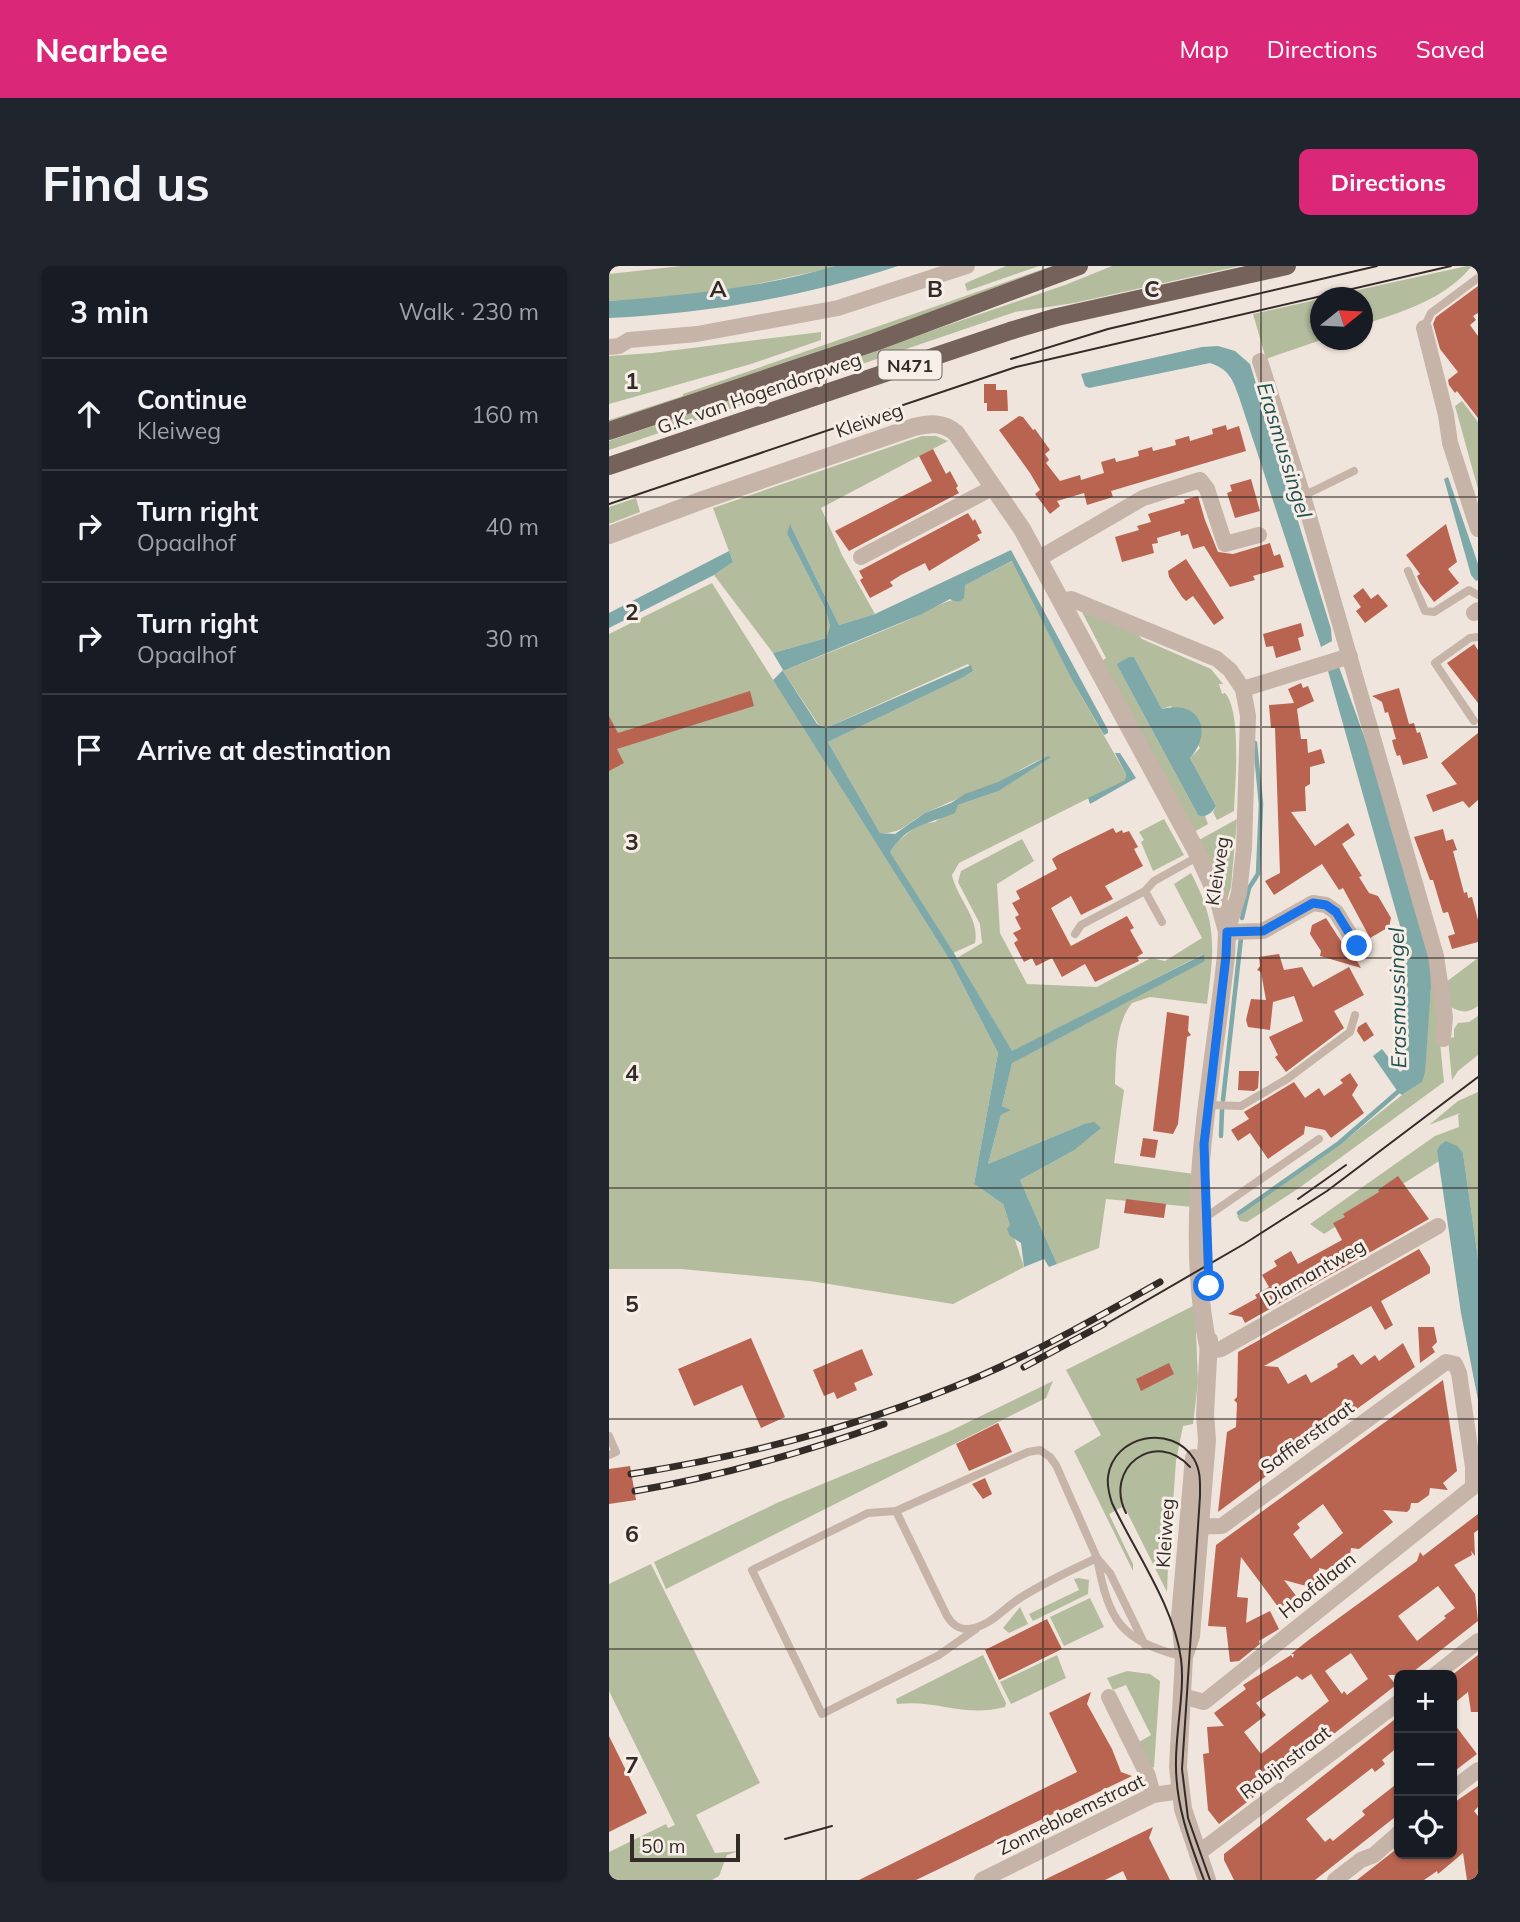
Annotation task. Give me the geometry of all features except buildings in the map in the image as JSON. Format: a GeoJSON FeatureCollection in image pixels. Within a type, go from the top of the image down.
{"type":"FeatureCollection","features":[{"type":"Feature","properties":{"kind":"main road","name":"G.K. van Hogendorpweg"},"geometry":{"type":"LineString","coordinates":[[609,430],[887,337],[1079,266]]}},
{"type":"Feature","properties":{"kind":"main road","name":"G.K. van Hogendorpweg"},"geometry":{"type":"LineString","coordinates":[[609,466],[1057,317],[1287,266]]}},
{"type":"Feature","properties":{"kind":"street"},"geometry":{"type":"LineString","coordinates":[[609,347],[619,346],[629,340],[697,334],[838,308],[967,266]]}},
{"type":"Feature","properties":{"kind":"street"},"geometry":{"type":"LineString","coordinates":[[1424,328],[1446,415],[1450,443],[1478,529]]}},
{"type":"Feature","properties":{"kind":"street"},"geometry":{"type":"LineString","coordinates":[[609,337],[619,336],[629,340]]}},
{"type":"Feature","properties":{"kind":"street"},"geometry":{"type":"LineString","coordinates":[[1260,361],[1303,496],[1436,956],[1445,1017],[1443,1039]]}},
{"type":"Feature","properties":{"kind":"street","name":"Kleiweg"},"geometry":{"type":"LineString","coordinates":[[609,535],[925,424],[942,425],[956,433],[1022,529],[1199,856],[1218,898],[1227,932]]}},
{"type":"Feature","properties":{"kind":"street"},"geometry":{"type":"LineString","coordinates":[[1038,559],[1143,498],[1200,480],[1207,488],[1225,544],[1259,535]]}},
{"type":"Feature","properties":{"kind":"street"},"geometry":{"type":"LineString","coordinates":[[861,557],[994,487]]}},
{"type":"Feature","properties":{"kind":"street"},"geometry":{"type":"LineString","coordinates":[[1061,601],[1071,599],[1217,659],[1230,670],[1243,689],[1350,656]]}},
{"type":"Feature","properties":{"kind":"street","name":"Kleiweg"},"geometry":{"type":"LineString","coordinates":[[1209,1351],[1200,1292],[1200,1169],[1227,932],[1239,893],[1244,848],[1248,716],[1243,689]]}},
{"type":"Feature","properties":{"kind":"street"},"geometry":{"type":"LineString","coordinates":[[1227,932],[1263,931],[1313,903],[1326,905],[1336,912],[1357,946]]}},
{"type":"Feature","properties":{"kind":"street","name":"Kleiweg"},"geometry":{"type":"LineString","coordinates":[[1204,1144],[1209,1351],[1205,1414],[1207,1440],[1193,1527],[1191,1636],[1184,1657],[1178,1767],[1183,1809],[1207,1880]]}},
{"type":"Feature","properties":{"kind":"street","name":"Diamantweg"},"geometry":{"type":"LineString","coordinates":[[1209,1351],[1221,1349],[1438,1226]]}},
{"type":"Feature","properties":{"kind":"street","name":"Hoofdlaan"},"geometry":{"type":"LineString","coordinates":[[1182,1696],[1204,1702],[1473,1486],[1473,1467],[1459,1373],[1455,1364],[1446,1362]]}},
{"type":"Feature","properties":{"kind":"street","name":"Saffierstraat"},"geometry":{"type":"LineString","coordinates":[[1193,1527],[1222,1526],[1446,1362]]}},
{"type":"Feature","properties":{"kind":"street"},"geometry":{"type":"LineString","coordinates":[[1441,1670],[1478,1641]]}},
{"type":"Feature","properties":{"kind":"street"},"geometry":{"type":"LineString","coordinates":[[1109,1697],[1148,1776],[1153,1795]]}},
{"type":"Feature","properties":{"kind":"street","name":"Robijnstraat"},"geometry":{"type":"LineString","coordinates":[[1197,1854],[1394,1706]]}},
{"type":"Feature","properties":{"kind":"street"},"geometry":{"type":"LineString","coordinates":[[1457,1786],[1478,1770]]}},
{"type":"Feature","properties":{"kind":"street","name":"Zonnebloemstraat"},"geometry":{"type":"LineString","coordinates":[[982,1880],[1153,1795],[1181,1791]]}},
{"type":"Feature","properties":{"kind":"street"},"geometry":{"type":"LineString","coordinates":[[1335,1880],[1361,1860],[1374,1855],[1394,1837]]}},
{"type":"Feature","properties":{"kind":"lane"},"geometry":{"type":"LineString","coordinates":[[1424,328],[1431,313],[1478,278]]}},
{"type":"Feature","properties":{"kind":"lane"},"geometry":{"type":"LineString","coordinates":[[1303,496],[1354,471]]}},
{"type":"Feature","properties":{"kind":"lane"},"geometry":{"type":"LineString","coordinates":[[1408,571],[1425,611],[1434,612],[1469,590],[1478,595]]}},
{"type":"Feature","properties":{"kind":"lane"},"geometry":{"type":"LineString","coordinates":[[1474,721],[1435,663],[1470,638],[1478,637]]}},
{"type":"Feature","properties":{"kind":"lane"},"geometry":{"type":"LineString","coordinates":[[1075,934],[1081,925],[1145,891],[1154,881],[1199,856]]}},
{"type":"Feature","properties":{"kind":"lane"},"geometry":{"type":"LineString","coordinates":[[1145,891],[1161,922]]}},
{"type":"Feature","properties":{"kind":"lane"},"geometry":{"type":"LineString","coordinates":[[1209,1104],[1241,1106],[1287,1079],[1350,1032],[1355,1015]]}},
{"type":"Feature","properties":{"kind":"lane"},"geometry":{"type":"LineString","coordinates":[[1206,1217],[1319,1139]]}},
{"type":"Feature","properties":{"kind":"lane"},"geometry":{"type":"LineString","coordinates":[[609,1436],[616,1452],[609,1455]]}},
{"type":"Feature","properties":{"kind":"lane"},"geometry":{"type":"LineString","coordinates":[[1097,1558],[1020,1598],[939,1655],[822,1714],[752,1570],[868,1513],[896,1511],[1028,1452],[1040,1450],[1056,1465],[1097,1558],[1103,1589],[1121,1629],[1145,1645],[1184,1657]]}},
{"type":"Feature","properties":{"kind":"lane"},"geometry":{"type":"LineString","coordinates":[[896,1511],[952,1624],[967,1629],[981,1625]]}},
{"type":"Feature","properties":{"kind":"lane"},"geometry":{"type":"LineString","coordinates":[[1097,1558],[1110,1573],[1145,1645]]}},
{"type":"Feature","properties":{"kind":"green space"},"geometry":{"type":"Polygon","coordinates":[[[681,266],[840,266],[734,289],[664,298],[609,301],[609,274],[681,266]]]}},
{"type":"Feature","properties":{"kind":"green space"},"geometry":{"type":"Polygon","coordinates":[[[1006,266],[1039,266],[967,291],[965,284],[968,282],[1006,266]]]}},
{"type":"Feature","properties":{"kind":"green space"},"geometry":{"type":"Polygon","coordinates":[[[1052,266],[1069,266],[609,424],[609,420],[1052,266]]]}},
{"type":"Feature","properties":{"kind":"green space"},"geometry":{"type":"Polygon","coordinates":[[[1112,266],[1240,266],[1074,303],[1015,312],[609,450],[609,441],[1065,285],[1112,266]]]}},
{"type":"Feature","properties":{"kind":"green space"},"geometry":{"type":"Polygon","coordinates":[[[1472,266],[1449,288],[1436,296],[1373,321],[1371,287],[1472,266]]]}},
{"type":"Feature","properties":{"kind":"green space"},"geometry":{"type":"Polygon","coordinates":[[[1310,301],[1310,344],[1266,359],[1253,314],[1310,301]]]}},
{"type":"Feature","properties":{"kind":"green space"},"geometry":{"type":"Polygon","coordinates":[[[821,332],[821,340],[751,364],[609,404],[609,356],[821,332]]]}},
{"type":"Feature","properties":{"kind":"green space"},"geometry":{"type":"Polygon","coordinates":[[[1462,401],[1478,422],[1478,489],[1455,406],[1462,401]]]}},
{"type":"Feature","properties":{"kind":"green space"},"geometry":{"type":"Polygon","coordinates":[[[922,436],[936,436],[948,441],[821,508],[842,555],[875,614],[839,625],[791,526],[787,534],[825,608],[830,626],[826,638],[773,653],[714,575],[733,562],[713,508],[922,436]]]}},
{"type":"Feature","properties":{"kind":"green space"},"geometry":{"type":"Polygon","coordinates":[[[636,498],[640,512],[609,524],[609,507],[636,498]]]}},
{"type":"Feature","properties":{"kind":"green space"},"geometry":{"type":"Polygon","coordinates":[[[1013,561],[1072,680],[1126,774],[1125,780],[959,863],[952,875],[976,934],[975,943],[953,953],[890,852],[897,842],[919,824],[935,822],[958,805],[999,791],[1050,757],[928,812],[900,829],[880,833],[828,742],[973,671],[968,664],[826,728],[818,724],[783,671],[904,622],[941,604],[964,598],[964,585],[1013,561]]]}},
{"type":"Feature","properties":{"kind":"green space"},"geometry":{"type":"Polygon","coordinates":[[[712,583],[951,962],[998,1053],[974,1184],[1003,1204],[1024,1267],[953,1304],[810,1281],[681,1269],[609,1269],[609,634],[712,583]]]}},
{"type":"Feature","properties":{"kind":"green space"},"geometry":{"type":"Polygon","coordinates":[[[1082,612],[1136,632],[1142,639],[1211,669],[1223,684],[1219,684],[1222,694],[1225,693],[1230,702],[1236,732],[1234,811],[1217,820],[1213,812],[1216,806],[1190,758],[1200,748],[1171,706],[1162,709],[1134,657],[1118,667],[1198,815],[1205,816],[1208,824],[1194,832],[1102,661],[1106,658],[1082,612]]]}},
{"type":"Feature","properties":{"kind":"green space"},"geometry":{"type":"Polygon","coordinates":[[[1376,769],[1430,943],[1444,1082],[1299,1188],[1247,1222],[1240,1221],[1237,1216],[1338,1146],[1422,1082],[1431,987],[1428,945],[1376,769]]]}},
{"type":"Feature","properties":{"kind":"green space"},"geometry":{"type":"Polygon","coordinates":[[[1164,819],[1184,855],[1153,871],[1139,832],[1164,819]]]}},
{"type":"Feature","properties":{"kind":"green space"},"geometry":{"type":"Polygon","coordinates":[[[1237,819],[1231,887],[1227,900],[1199,840],[1237,819]]]}},
{"type":"Feature","properties":{"kind":"green space"},"geometry":{"type":"Polygon","coordinates":[[[1022,839],[1034,861],[997,884],[1000,933],[1027,984],[1097,987],[1151,958],[1165,961],[1202,938],[1174,884],[1191,873],[1206,907],[1212,937],[1207,1004],[1150,997],[1132,1003],[1122,1021],[1116,1052],[1115,1084],[1124,1090],[1114,1163],[1194,1174],[1193,1207],[1106,1199],[1099,1248],[1057,1264],[1020,1180],[1073,1151],[1084,1124],[988,1164],[1001,1115],[1010,1110],[1002,1106],[1012,1062],[1205,960],[1203,954],[1012,1052],[957,958],[982,943],[980,924],[958,882],[961,871],[1022,839]]]}},
{"type":"Feature","properties":{"kind":"green space"},"geometry":{"type":"Polygon","coordinates":[[[1478,958],[1478,1006],[1468,1011],[1451,1007],[1446,982],[1478,958]]]}},
{"type":"Feature","properties":{"kind":"green space"},"geometry":{"type":"Polygon","coordinates":[[[1478,1016],[1478,1055],[1458,1071],[1452,1080],[1448,1039],[1454,1037],[1454,1029],[1458,1023],[1469,1022],[1478,1016]]]}},
{"type":"Feature","properties":{"kind":"green space"},"geometry":{"type":"Polygon","coordinates":[[[1478,1092],[1478,1258],[1463,1153],[1437,1151],[1439,1161],[1324,1234],[1310,1224],[1435,1136],[1459,1127],[1460,1113],[1429,1125],[1458,1101],[1478,1092]]]}},
{"type":"Feature","properties":{"kind":"green space"},"geometry":{"type":"Polygon","coordinates":[[[1195,1305],[1198,1382],[1193,1424],[1183,1426],[1176,1461],[1170,1546],[1166,1546],[1167,1592],[1124,1506],[1109,1514],[1133,1564],[1133,1571],[1074,1451],[1101,1435],[1066,1370],[1195,1305]]]}},
{"type":"Feature","properties":{"kind":"green space"},"geometry":{"type":"Polygon","coordinates":[[[1053,1381],[1046,1398],[666,1589],[654,1562],[779,1502],[948,1432],[1053,1381]]]}},
{"type":"Feature","properties":{"kind":"green space"},"geometry":{"type":"Polygon","coordinates":[[[651,1564],[760,1783],[696,1815],[715,1853],[739,1851],[727,1855],[719,1876],[712,1880],[609,1880],[609,1852],[666,1824],[668,1828],[675,1825],[609,1691],[609,1584],[651,1564]]]}},
{"type":"Feature","properties":{"kind":"green space"},"geometry":{"type":"Polygon","coordinates":[[[1074,1579],[1089,1580],[1088,1594],[1033,1621],[1029,1614],[1079,1590],[1074,1579]]]}},
{"type":"Feature","properties":{"kind":"green space"},"geometry":{"type":"Polygon","coordinates":[[[1090,1598],[1104,1627],[1064,1646],[1050,1617],[1090,1598]]]}},
{"type":"Feature","properties":{"kind":"green space"},"geometry":{"type":"Polygon","coordinates":[[[1020,1607],[1028,1624],[1009,1633],[1003,1628],[1020,1607]]]}},
{"type":"Feature","properties":{"kind":"green space"},"geometry":{"type":"Polygon","coordinates":[[[983,1655],[1006,1703],[1005,1707],[963,1710],[925,1704],[897,1704],[896,1699],[983,1655]]]}},
{"type":"Feature","properties":{"kind":"green space"},"geometry":{"type":"Polygon","coordinates":[[[1057,1655],[1066,1678],[1011,1704],[1000,1682],[1057,1655]]]}},
{"type":"Feature","properties":{"kind":"green space"},"geometry":{"type":"Polygon","coordinates":[[[1127,1671],[1150,1674],[1160,1681],[1154,1767],[1151,1768],[1139,1742],[1151,1735],[1126,1685],[1113,1690],[1107,1678],[1127,1671]]]}},
{"type":"Feature","properties":{"kind":"water"},"geometry":{"type":"Polygon","coordinates":[[[835,266],[898,266],[755,302],[609,318],[609,301],[751,285],[835,266]]]}},
{"type":"Feature","properties":{"kind":"water"},"geometry":{"type":"Polygon","coordinates":[[[1218,346],[1235,351],[1250,364],[1331,629],[1332,641],[1321,647],[1239,397],[1226,372],[1210,363],[1089,388],[1085,386],[1081,374],[1202,347],[1218,346]]]}},
{"type":"Feature","properties":{"kind":"water"},"geometry":{"type":"Polygon","coordinates":[[[1448,477],[1478,564],[1476,581],[1471,575],[1444,479],[1448,477]]]}},
{"type":"Feature","properties":{"kind":"water"},"geometry":{"type":"Polygon","coordinates":[[[790,524],[839,625],[875,614],[1011,550],[1108,730],[1104,735],[1072,680],[1012,561],[965,585],[964,598],[960,601],[950,599],[922,614],[783,671],[817,724],[826,728],[971,665],[973,671],[962,678],[828,742],[880,833],[895,834],[925,813],[998,782],[1048,756],[1051,757],[999,791],[958,805],[955,813],[912,830],[897,842],[890,852],[1012,1051],[1204,954],[1205,961],[1012,1063],[1002,1106],[1011,1110],[1001,1115],[988,1164],[1084,1124],[1094,1122],[1101,1128],[1073,1151],[1020,1180],[1057,1264],[1049,1267],[1044,1259],[1024,1267],[1021,1243],[1010,1236],[1007,1229],[1010,1225],[1003,1204],[974,1184],[998,1053],[951,962],[773,680],[783,670],[773,653],[826,638],[830,626],[825,608],[787,534],[790,524]]]}},
{"type":"Feature","properties":{"kind":"water"},"geometry":{"type":"Polygon","coordinates":[[[729,551],[733,562],[714,575],[609,628],[609,613],[729,551]]]}},
{"type":"Feature","properties":{"kind":"water"},"geometry":{"type":"Polygon","coordinates":[[[1134,657],[1162,709],[1185,709],[1199,720],[1201,738],[1190,758],[1216,806],[1209,814],[1198,815],[1118,667],[1117,664],[1134,657]]]}},
{"type":"Feature","properties":{"kind":"water"},"geometry":{"type":"Polygon","coordinates":[[[1339,667],[1376,769],[1430,961],[1431,987],[1425,1072],[1422,1082],[1402,1095],[1373,1056],[1382,1049],[1400,1072],[1403,1070],[1397,1032],[1404,972],[1404,940],[1328,671],[1339,667]]]}},
{"type":"Feature","properties":{"kind":"water"},"geometry":{"type":"Polygon","coordinates":[[[1115,753],[1120,753],[1136,778],[1090,804],[1088,798],[1125,780],[1126,774],[1115,753]]]}},
{"type":"Feature","properties":{"kind":"water"},"geometry":{"type":"Polygon","coordinates":[[[1446,1141],[1457,1146],[1463,1153],[1478,1258],[1478,1400],[1461,1313],[1437,1151],[1446,1141]]]}},
{"type":"Feature","properties":{"kind":"waterway"},"geometry":{"type":"LineString","coordinates":[[1242,918],[1249,888],[1258,874],[1261,804],[1255,743]]}},
{"type":"Feature","properties":{"kind":"waterway"},"geometry":{"type":"LineString","coordinates":[[1223,1100],[1241,938]]}},
{"type":"Feature","properties":{"kind":"waterway"},"geometry":{"type":"LineString","coordinates":[[1239,1213],[1339,1143],[1400,1090]]}},
{"type":"Feature","properties":{"kind":"waterway"},"geometry":{"type":"LineString","coordinates":[[1221,1136],[1222,1110]]}},
{"type":"Feature","properties":{"kind":"tram line"},"geometry":{"type":"LineString","coordinates":[[1011,359],[1108,329],[1377,266]]}},
{"type":"Feature","properties":{"kind":"tram line"},"geometry":{"type":"LineString","coordinates":[[609,504],[1016,367],[1451,266]]}},
{"type":"Feature","properties":{"kind":"tram line"},"geometry":{"type":"LineString","coordinates":[[1106,1324],[1244,1244],[1327,1191],[1478,1077]]}},
{"type":"Feature","properties":{"kind":"tram line"},"geometry":{"type":"LineString","coordinates":[[1298,1199],[1346,1165]]}},
{"type":"Feature","properties":{"kind":"tram line"},"geometry":{"type":"LineString","coordinates":[[1204,1880],[1180,1807],[1176,1777],[1182,1671],[1177,1639],[1153,1580],[1112,1503],[1108,1487],[1112,1463],[1120,1451],[1145,1439],[1172,1441],[1184,1448],[1194,1459],[1199,1473],[1200,1496],[1182,1769],[1188,1818],[1210,1880]]}},
{"type":"Feature","properties":{"kind":"tram line"},"geometry":{"type":"LineString","coordinates":[[1126,1513],[1121,1497],[1122,1481],[1127,1468],[1137,1458],[1162,1451],[1177,1456],[1190,1467]]}},
{"type":"Feature","properties":{"kind":"tram line"},"geometry":{"type":"LineString","coordinates":[[785,1839],[832,1826]]}},
{"type":"Feature","properties":{"kind":"railway"},"geometry":{"type":"LineString","coordinates":[[631,1474],[765,1447],[895,1409],[1026,1355],[1160,1282]]}},
{"type":"Feature","properties":{"kind":"railway"},"geometry":{"type":"LineString","coordinates":[[1024,1367],[1104,1324]]}},
{"type":"Feature","properties":{"kind":"railway"},"geometry":{"type":"LineString","coordinates":[[635,1491],[761,1463],[884,1424]]}},
{"type":"Feature","properties":{"kind":"route"},"geometry":{"type":"LineString","coordinates":[[1209,1286],[1204,1144],[1227,932],[1263,931],[1313,903],[1326,905],[1336,912],[1357,946]]}},
{"type":"Feature","properties":{"kind":"water label","name":"Erasmussingel"},"geometry":{"type":"Point","coordinates":[1285,450]}},
{"type":"Feature","properties":{"kind":"water label","name":"Erasmussingel"},"geometry":{"type":"Point","coordinates":[1397,998]}}]}
